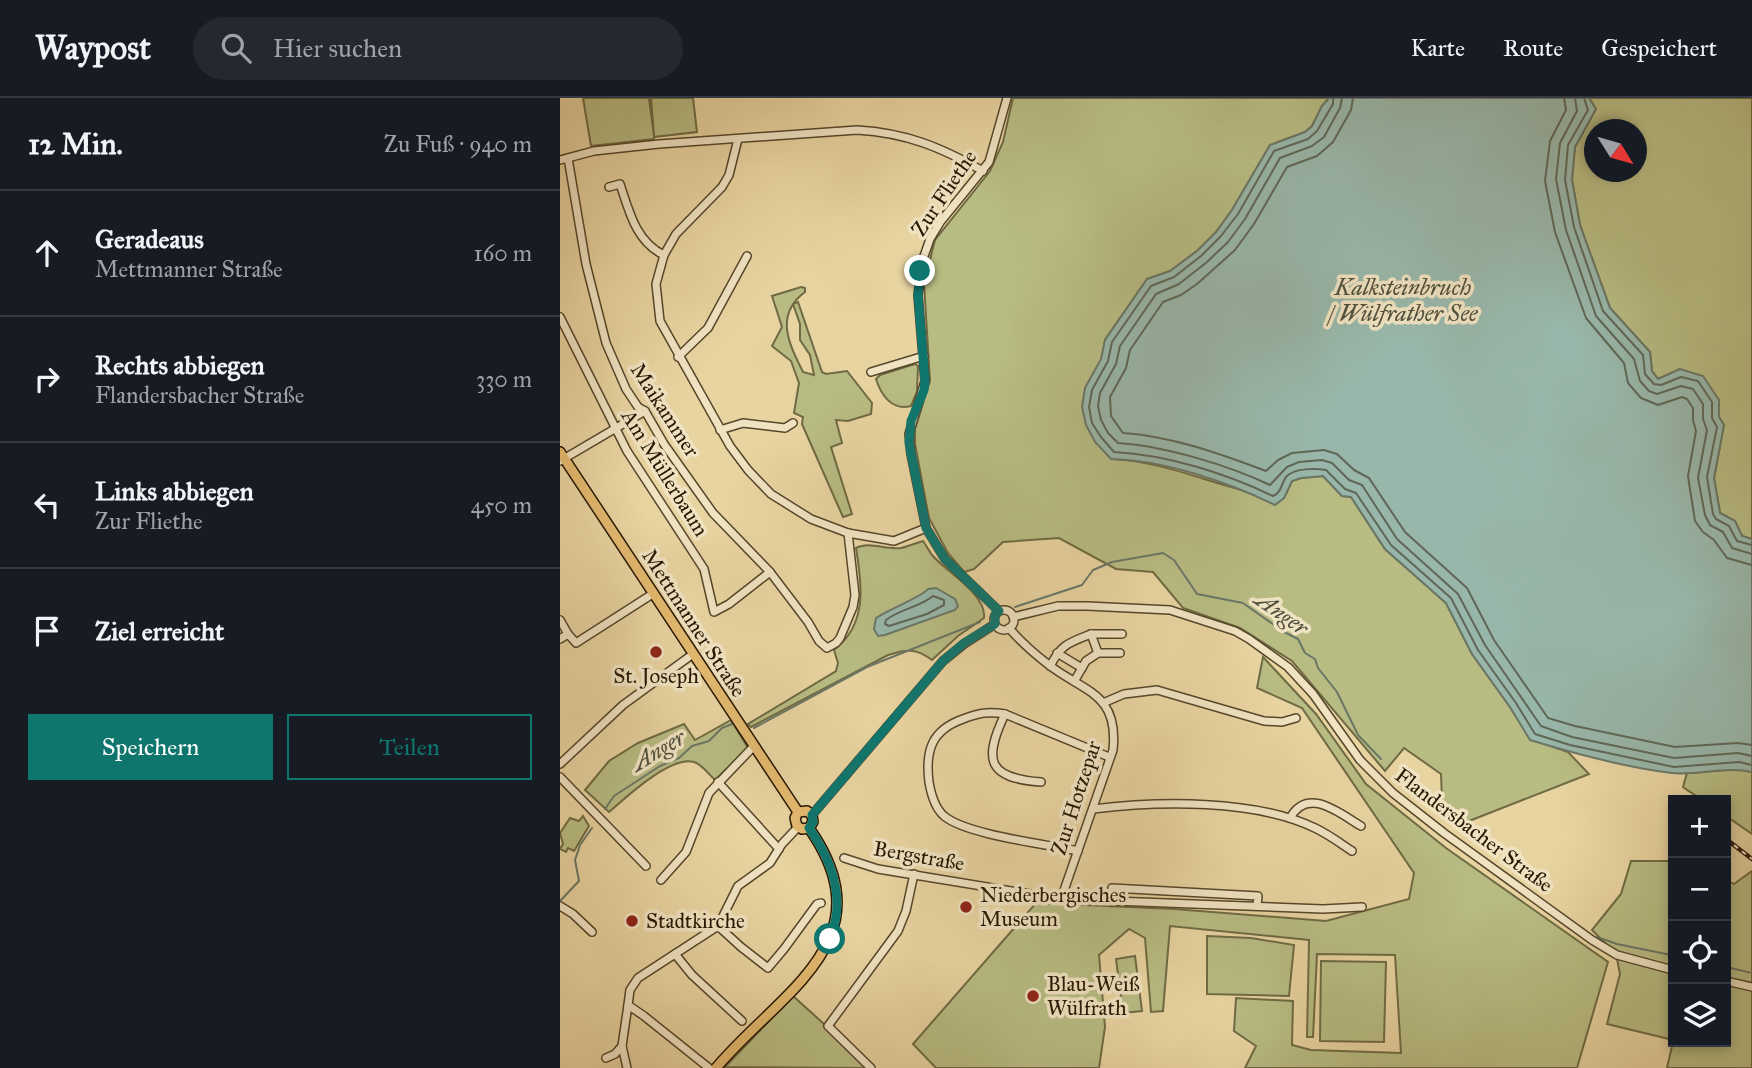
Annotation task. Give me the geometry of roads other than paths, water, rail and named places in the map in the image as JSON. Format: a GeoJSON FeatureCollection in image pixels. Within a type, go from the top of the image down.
{"type":"FeatureCollection","features":[{"type":"Feature","properties":{"kind":"main road","name":"Mettmanner Straße"},"geometry":{"type":"LineString","coordinates":[[561,457],[798,812]]}},
{"type":"Feature","properties":{"kind":"main road"},"geometry":{"type":"LineString","coordinates":[[804,810],[812,815],[813,822],[809,828],[798,827],[795,821],[798,812],[804,810]]}},
{"type":"Feature","properties":{"kind":"main road"},"geometry":{"type":"LineString","coordinates":[[716,1068],[813,967],[835,926],[837,896],[834,875],[825,853],[809,828]]}},
{"type":"Feature","properties":{"kind":"street","name":"Zur Fliethe"},"geometry":{"type":"LineString","coordinates":[[999,611],[945,559],[926,528],[909,443],[911,421],[924,390],[924,356],[918,295],[923,260],[930,239],[941,221],[983,171],[993,152],[1007,98]]}},
{"type":"Feature","properties":{"kind":"street"},"geometry":{"type":"LineString","coordinates":[[564,159],[607,149],[843,130],[890,133],[924,141],[983,171]]}},
{"type":"Feature","properties":{"kind":"street"},"geometry":{"type":"LineString","coordinates":[[738,139],[734,161],[722,187],[693,214],[676,234],[664,255],[656,284],[660,321],[720,430],[748,470],[771,494],[811,519],[848,533],[894,541],[926,528]]}},
{"type":"Feature","properties":{"kind":"street","name":"Maikammer"},"geometry":{"type":"LineString","coordinates":[[564,159],[570,172],[586,264],[606,343],[626,389],[638,407],[645,411],[664,444],[713,513],[770,572],[808,622],[818,641],[827,648],[836,643],[853,607],[854,579],[848,533]]}},
{"type":"Feature","properties":{"kind":"street"},"geometry":{"type":"LineString","coordinates":[[609,187],[620,184],[643,241],[664,255]]}},
{"type":"Feature","properties":{"kind":"street"},"geometry":{"type":"LineString","coordinates":[[678,357],[708,328],[747,256]]}},
{"type":"Feature","properties":{"kind":"street","name":"Am Müllerbaum"},"geometry":{"type":"LineString","coordinates":[[560,317],[627,451],[704,569],[714,612],[729,604],[770,572]]}},
{"type":"Feature","properties":{"kind":"street"},"geometry":{"type":"LineString","coordinates":[[871,372],[924,356]]}},
{"type":"Feature","properties":{"kind":"street"},"geometry":{"type":"LineString","coordinates":[[561,457],[645,411]]}},
{"type":"Feature","properties":{"kind":"street"},"geometry":{"type":"LineString","coordinates":[[720,430],[743,424],[785,428],[793,423]]}},
{"type":"Feature","properties":{"kind":"street"},"geometry":{"type":"LineString","coordinates":[[560,620],[576,643],[654,593]]}},
{"type":"Feature","properties":{"kind":"street","name":"Flandersbacher Straße"},"geometry":{"type":"LineString","coordinates":[[1013,617],[1040,609],[1065,606],[1170,610],[1242,635],[1288,667],[1313,694],[1360,760],[1426,820],[1592,940],[1617,955],[1668,969]]}},
{"type":"Feature","properties":{"kind":"street"},"geometry":{"type":"LineString","coordinates":[[999,611],[1007,611],[1013,617],[1013,624],[1009,628],[1001,629],[995,624],[995,615],[999,611]]}},
{"type":"Feature","properties":{"kind":"street"},"geometry":{"type":"LineString","coordinates":[[812,815],[943,661],[964,643],[995,624]]}},
{"type":"Feature","properties":{"kind":"street"},"geometry":{"type":"LineString","coordinates":[[1009,628],[1050,666],[1092,691],[1103,703],[1133,692],[1157,690],[1264,721],[1282,722],[1296,718]]}},
{"type":"Feature","properties":{"kind":"street"},"geometry":{"type":"LineString","coordinates":[[560,639],[568,634]]}},
{"type":"Feature","properties":{"kind":"street"},"geometry":{"type":"LineString","coordinates":[[1050,666],[1057,653],[1071,642],[1091,634],[1122,634]]}},
{"type":"Feature","properties":{"kind":"street"},"geometry":{"type":"LineString","coordinates":[[1091,634],[1098,653]]}},
{"type":"Feature","properties":{"kind":"street"},"geometry":{"type":"LineString","coordinates":[[1057,653],[1082,668]]}},
{"type":"Feature","properties":{"kind":"street"},"geometry":{"type":"LineString","coordinates":[[1075,680],[1086,662],[1098,653],[1120,653]]}},
{"type":"Feature","properties":{"kind":"street"},"geometry":{"type":"LineString","coordinates":[[560,764],[623,705],[693,654]]}},
{"type":"Feature","properties":{"kind":"street","name":"Zur Hotzepar"},"geometry":{"type":"LineString","coordinates":[[1061,899],[1113,750],[1114,731],[1111,717],[1103,703]]}},
{"type":"Feature","properties":{"kind":"street"},"geometry":{"type":"LineString","coordinates":[[1079,851],[967,829],[944,816],[935,804],[929,786],[931,743],[945,725],[988,711],[1004,714],[1110,757]]}},
{"type":"Feature","properties":{"kind":"street"},"geometry":{"type":"LineString","coordinates":[[1004,714],[993,758],[997,770],[1004,776],[1041,782]]}},
{"type":"Feature","properties":{"kind":"street"},"geometry":{"type":"LineString","coordinates":[[661,880],[686,852],[709,793],[754,746]]}},
{"type":"Feature","properties":{"kind":"street"},"geometry":{"type":"LineString","coordinates":[[560,777],[646,866]]}},
{"type":"Feature","properties":{"kind":"street"},"geometry":{"type":"LineString","coordinates":[[718,782],[779,849]]}},
{"type":"Feature","properties":{"kind":"street"},"geometry":{"type":"LineString","coordinates":[[1093,809],[1157,803],[1229,806],[1290,818],[1315,828],[1352,851]]}},
{"type":"Feature","properties":{"kind":"street"},"geometry":{"type":"LineString","coordinates":[[1290,818],[1296,808],[1305,803],[1316,803],[1331,808],[1361,826]]}},
{"type":"Feature","properties":{"kind":"street"},"geometry":{"type":"LineString","coordinates":[[627,1068],[622,1046],[630,990],[638,978],[718,926],[735,890],[744,880],[774,859],[798,827]]}},
{"type":"Feature","properties":{"kind":"street","name":"Bergstraße"},"geometry":{"type":"LineString","coordinates":[[844,858],[878,869],[1061,899],[1362,907]]}},
{"type":"Feature","properties":{"kind":"street"},"geometry":{"type":"LineString","coordinates":[[871,1068],[828,1026],[898,932],[906,911],[914,874]]}},
{"type":"Feature","properties":{"kind":"street","name":"Bergstraße"},"geometry":{"type":"LineString","coordinates":[[1112,902],[1112,888],[1258,896],[1257,906]]}},
{"type":"Feature","properties":{"kind":"street"},"geometry":{"type":"LineString","coordinates":[[718,926],[768,968],[817,904],[821,903]]}},
{"type":"Feature","properties":{"kind":"street"},"geometry":{"type":"LineString","coordinates":[[560,906],[592,932]]}},
{"type":"Feature","properties":{"kind":"street"},"geometry":{"type":"LineString","coordinates":[[675,954],[692,975],[742,1021]]}},
{"type":"Feature","properties":{"kind":"street"},"geometry":{"type":"LineString","coordinates":[[1731,982],[1752,986]]}},
{"type":"Feature","properties":{"kind":"street"},"geometry":{"type":"LineString","coordinates":[[628,1005],[709,1068]]}},
{"type":"Feature","properties":{"kind":"street"},"geometry":{"type":"LineString","coordinates":[[606,1058],[622,1046]]}},
{"type":"Feature","properties":{"kind":"water","name":"Kalksteinbruch / Wülfrather See"},"geometry":{"type":"Polygon","coordinates":[[[1329,98],[1589,98],[1596,109],[1590,119],[1584,119],[1584,131],[1575,147],[1572,180],[1580,225],[1610,308],[1650,352],[1652,371],[1658,379],[1680,369],[1703,376],[1719,400],[1719,417],[1724,425],[1714,478],[1720,513],[1735,521],[1742,536],[1752,539],[1752,772],[1732,770],[1682,774],[1655,771],[1530,740],[1472,654],[1446,603],[1385,549],[1351,497],[1342,496],[1323,476],[1292,481],[1284,498],[1275,505],[1237,488],[1195,474],[1152,463],[1111,459],[1095,442],[1086,425],[1082,407],[1085,388],[1101,359],[1105,340],[1147,279],[1170,271],[1197,251],[1216,232],[1270,145],[1305,132],[1312,126],[1329,98]]]}},
{"type":"Feature","properties":{"kind":"water"},"geometry":{"type":"Polygon","coordinates":[[[936,588],[955,599],[958,606],[955,610],[878,636],[874,629],[876,618],[928,589],[936,588]]]}},
{"type":"Feature","properties":{"kind":"waterway","name":"Anger"},"geometry":{"type":"LineString","coordinates":[[1015,607],[1082,585],[1093,570],[1112,562],[1163,553],[1174,560],[1197,594],[1243,603],[1298,639],[1305,653],[1315,659],[1318,668],[1337,692],[1358,735],[1381,759]]}},
{"type":"Feature","properties":{"kind":"waterway","name":"Anger"},"geometry":{"type":"LineString","coordinates":[[754,728],[867,667],[980,622]]}},
{"type":"Feature","properties":{"kind":"waterway","name":"Anger"},"geometry":{"type":"LineString","coordinates":[[605,809],[614,796],[660,766],[679,758],[692,746],[709,741],[722,728],[732,724]]}},
{"type":"Feature","properties":{"kind":"waterway","name":"Anger"},"geometry":{"type":"LineString","coordinates":[[560,901],[579,881],[575,860],[580,845],[592,828]]}},
{"type":"Feature","properties":{"kind":"waterway","name":"Anger"},"geometry":{"type":"LineString","coordinates":[[1597,937],[1668,954]]}},
{"type":"Feature","properties":{"kind":"waterway","name":"Anger"},"geometry":{"type":"LineString","coordinates":[[1731,968],[1752,973]]}},
{"type":"Feature","properties":{"kind":"railway"},"geometry":{"type":"LineString","coordinates":[[1731,843],[1752,859]]}},
{"type":"Feature","properties":{"kind":"place","name":"St. Joseph"},"geometry":{"type":"Point","coordinates":[656,652]}},
{"type":"Feature","properties":{"kind":"place","name":"Niederbergisches Museum"},"geometry":{"type":"Point","coordinates":[966,907]}},
{"type":"Feature","properties":{"kind":"place","name":"Stadtkirche"},"geometry":{"type":"Point","coordinates":[632,921]}},
{"type":"Feature","properties":{"kind":"place","name":"Blau-Weiß Wülfrath"},"geometry":{"type":"Point","coordinates":[1033,996]}}]}
